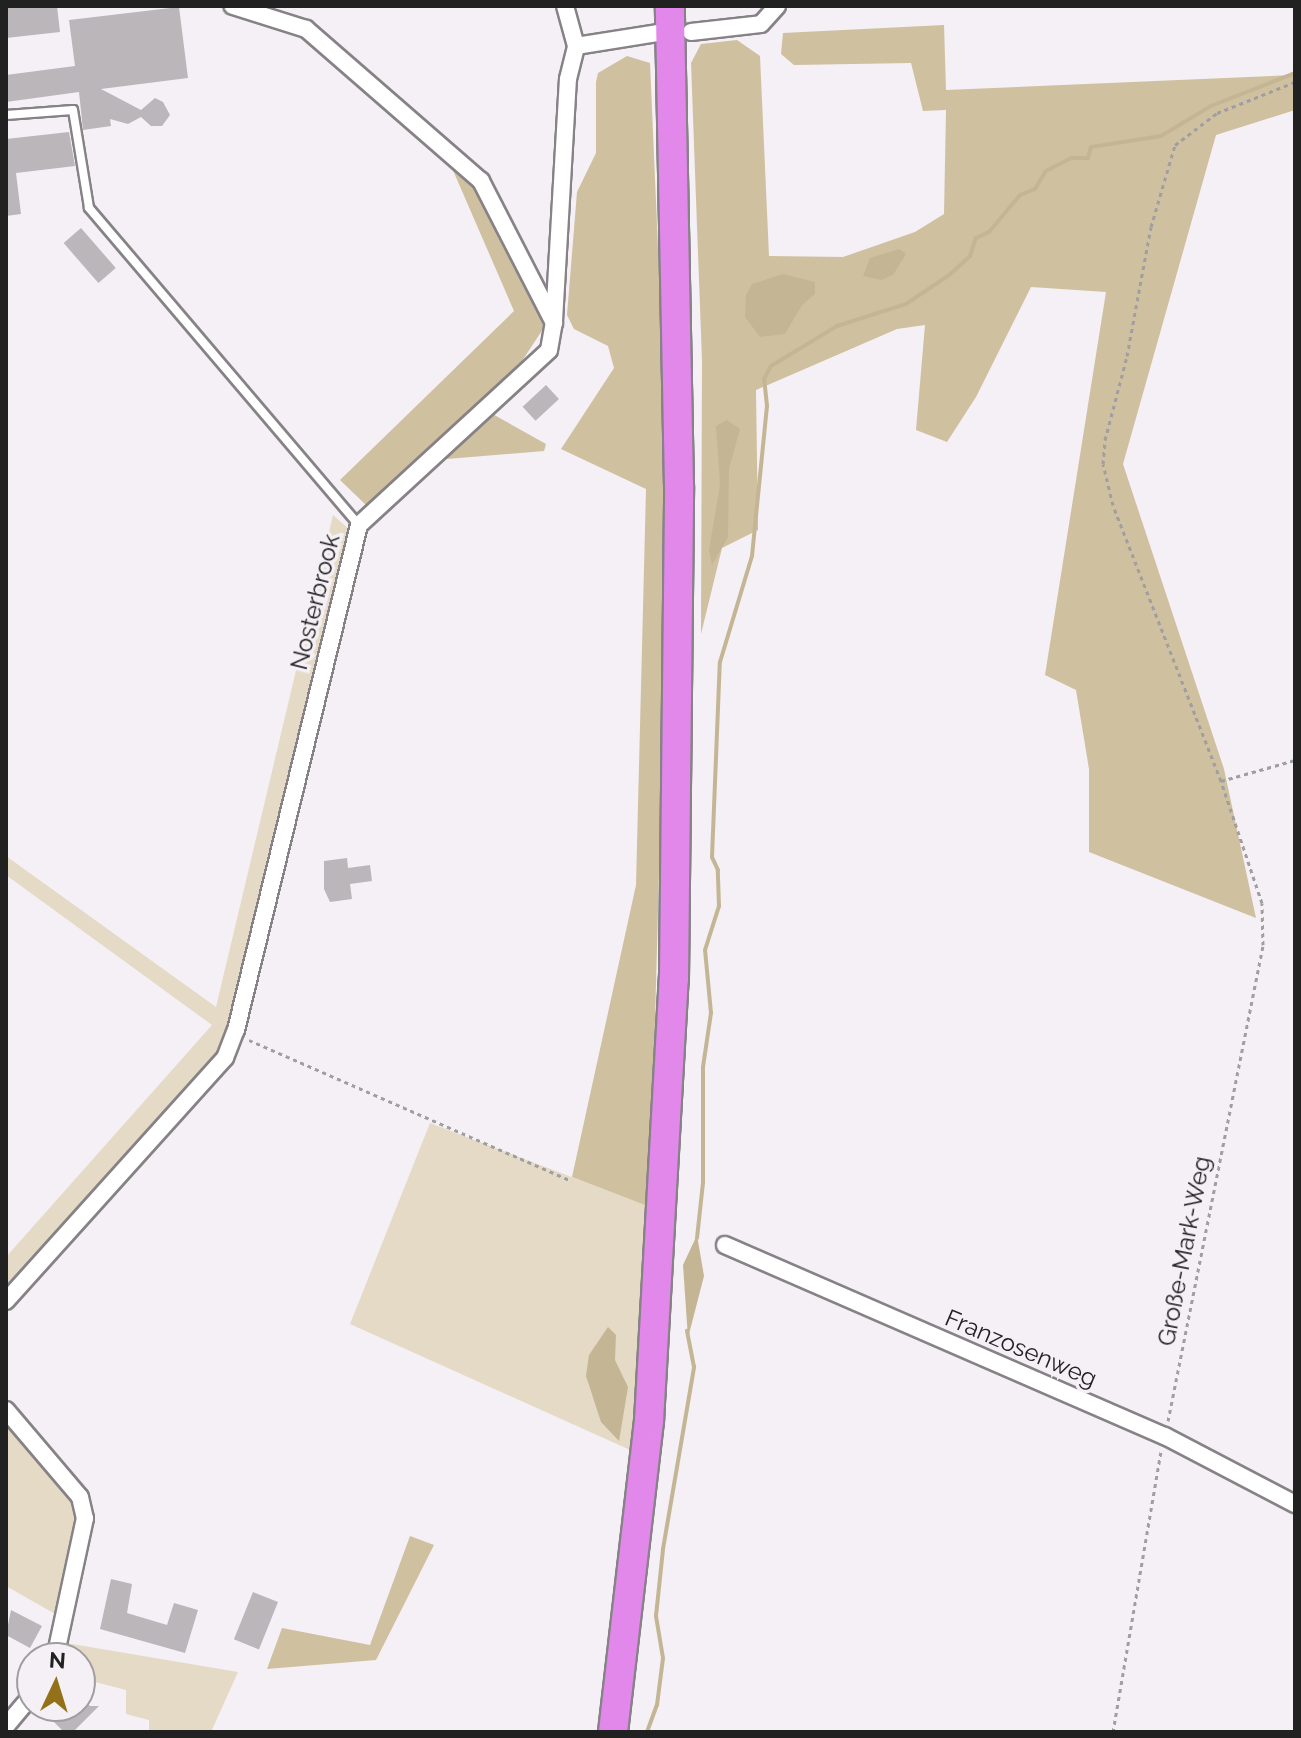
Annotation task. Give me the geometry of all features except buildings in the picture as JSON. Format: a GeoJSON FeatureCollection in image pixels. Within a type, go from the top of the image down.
{"type":"FeatureCollection","features":[{"type":"Feature","properties":{"kind":"highway"},"geometry":{"type":"LineString","coordinates":[[613,1732],[649,1421],[674,979],[679,486],[670,6]]}},
{"type":"Feature","properties":{"kind":"street"},"geometry":{"type":"LineString","coordinates":[[233,6],[306,29],[481,181],[554,323]]}},
{"type":"Feature","properties":{"kind":"street"},"geometry":{"type":"LineString","coordinates":[[565,6],[576,46],[657,33]]}},
{"type":"Feature","properties":{"kind":"street"},"geometry":{"type":"LineString","coordinates":[[691,32],[761,24],[777,6]]}},
{"type":"Feature","properties":{"kind":"street","name":"Nosterbrook"},"geometry":{"type":"LineString","coordinates":[[6,1301],[225,1058],[235,1034],[359,525],[549,350],[554,323],[568,79],[576,46]]}},
{"type":"Feature","properties":{"kind":"street","name":"Franzosenweg"},"geometry":{"type":"LineString","coordinates":[[725,1245],[1165,1436],[1295,1504]]}},
{"type":"Feature","properties":{"kind":"street"},"geometry":{"type":"LineString","coordinates":[[6,1410],[80,1497],[83,1508],[58,1642]]}},
{"type":"Feature","properties":{"kind":"lane"},"geometry":{"type":"LineString","coordinates":[[6,115],[73,110],[89,208],[359,525]]}},
{"type":"Feature","properties":{"kind":"path","name":"Große-Mark-Weg"},"geometry":{"type":"LineString","coordinates":[[1113,1732],[1165,1436],[1263,945],[1262,903],[1221,781],[1113,505],[1103,464],[1105,440],[1127,356],[1151,227],[1175,145],[1217,113],[1295,82]]}},
{"type":"Feature","properties":{"kind":"path"},"geometry":{"type":"LineString","coordinates":[[1221,781],[1295,760]]}},
{"type":"Feature","properties":{"kind":"path"},"geometry":{"type":"LineString","coordinates":[[235,1034],[571,1181]]}},
{"type":"Feature","properties":{"kind":"shaded area"},"geometry":{"type":"Polygon","coordinates":[[[944,25],[946,90],[1295,75],[1295,110],[1216,135],[1123,464],[1224,769],[1256,918],[1089,852],[1089,769],[1076,690],[1045,675],[1106,292],[1031,287],[976,397],[947,442],[916,430],[925,325],[897,329],[756,390],[758,530],[722,548],[701,634],[702,361],[691,63],[701,44],[737,40],[760,56],[769,256],[843,257],[915,232],[944,214],[946,110],[923,111],[911,63],[794,65],[781,54],[783,33],[944,25]]]}},
{"type":"Feature","properties":{"kind":"shaded area"},"geometry":{"type":"Polygon","coordinates":[[[627,56],[650,63],[669,501],[650,1207],[572,1177],[636,885],[646,489],[561,449],[614,368],[608,346],[574,329],[567,315],[577,192],[596,153],[598,73],[627,56]]]}},
{"type":"Feature","properties":{"kind":"shaded area"},"geometry":{"type":"Polygon","coordinates":[[[452,168],[471,181],[545,311],[545,326],[520,364],[366,505],[340,480],[514,311],[452,168]]]}},
{"type":"Feature","properties":{"kind":"shaded area"},"geometry":{"type":"Polygon","coordinates":[[[899,249],[906,254],[893,275],[881,280],[863,276],[870,258],[899,249]]]}},
{"type":"Feature","properties":{"kind":"shaded area"},"geometry":{"type":"Polygon","coordinates":[[[783,274],[815,282],[815,294],[802,305],[785,334],[760,337],[745,317],[746,295],[752,284],[783,274]]]}},
{"type":"Feature","properties":{"kind":"shaded area"},"geometry":{"type":"Polygon","coordinates":[[[489,412],[546,444],[544,451],[435,460],[489,412]]]}},
{"type":"Feature","properties":{"kind":"shaded area"},"geometry":{"type":"Polygon","coordinates":[[[727,420],[740,429],[729,469],[728,537],[712,565],[709,550],[720,485],[716,426],[727,420]]]}},
{"type":"Feature","properties":{"kind":"shaded area"},"geometry":{"type":"Polygon","coordinates":[[[333,515],[350,530],[221,1051],[6,1289],[6,1257],[212,1025],[6,875],[6,856],[216,1007],[333,515]]]}},
{"type":"Feature","properties":{"kind":"shaded area"},"geometry":{"type":"Polygon","coordinates":[[[430,1123],[650,1207],[639,1454],[350,1324],[430,1123]]]}},
{"type":"Feature","properties":{"kind":"shaded area"},"geometry":{"type":"Polygon","coordinates":[[[697,1235],[704,1276],[688,1338],[683,1265],[697,1235]]]}},
{"type":"Feature","properties":{"kind":"shaded area"},"geometry":{"type":"Polygon","coordinates":[[[608,1327],[616,1335],[615,1360],[628,1387],[619,1441],[601,1422],[586,1376],[589,1355],[608,1327]]]}},
{"type":"Feature","properties":{"kind":"shaded area"},"geometry":{"type":"Polygon","coordinates":[[[6,1420],[75,1500],[78,1519],[57,1615],[6,1586],[6,1420]]]}},
{"type":"Feature","properties":{"kind":"shaded area"},"geometry":{"type":"Polygon","coordinates":[[[410,1536],[434,1545],[376,1660],[267,1669],[282,1628],[370,1645],[410,1536]]]}},
{"type":"Feature","properties":{"kind":"shaded area"},"geometry":{"type":"Polygon","coordinates":[[[96,1648],[238,1672],[211,1732],[149,1732],[149,1720],[126,1714],[126,1690],[96,1682],[96,1648]]]}},
{"type":"Feature","properties":{"kind":"waterway"},"geometry":{"type":"LineString","coordinates":[[697,1238],[703,1183],[703,1067],[711,1013],[705,950],[719,906],[718,870],[712,857],[720,662],[752,556],[767,406],[764,379],[771,366],[837,326],[906,304],[948,276],[970,256],[976,238],[989,232],[1020,195],[1035,189],[1046,171],[1072,158],[1088,158],[1091,147],[1161,136],[1211,106],[1295,73]]}},
{"type":"Feature","properties":{"kind":"waterway"},"geometry":{"type":"LineString","coordinates":[[647,1732],[657,1705],[663,1658],[656,1616],[663,1549],[694,1367],[687,1331]]}}]}
